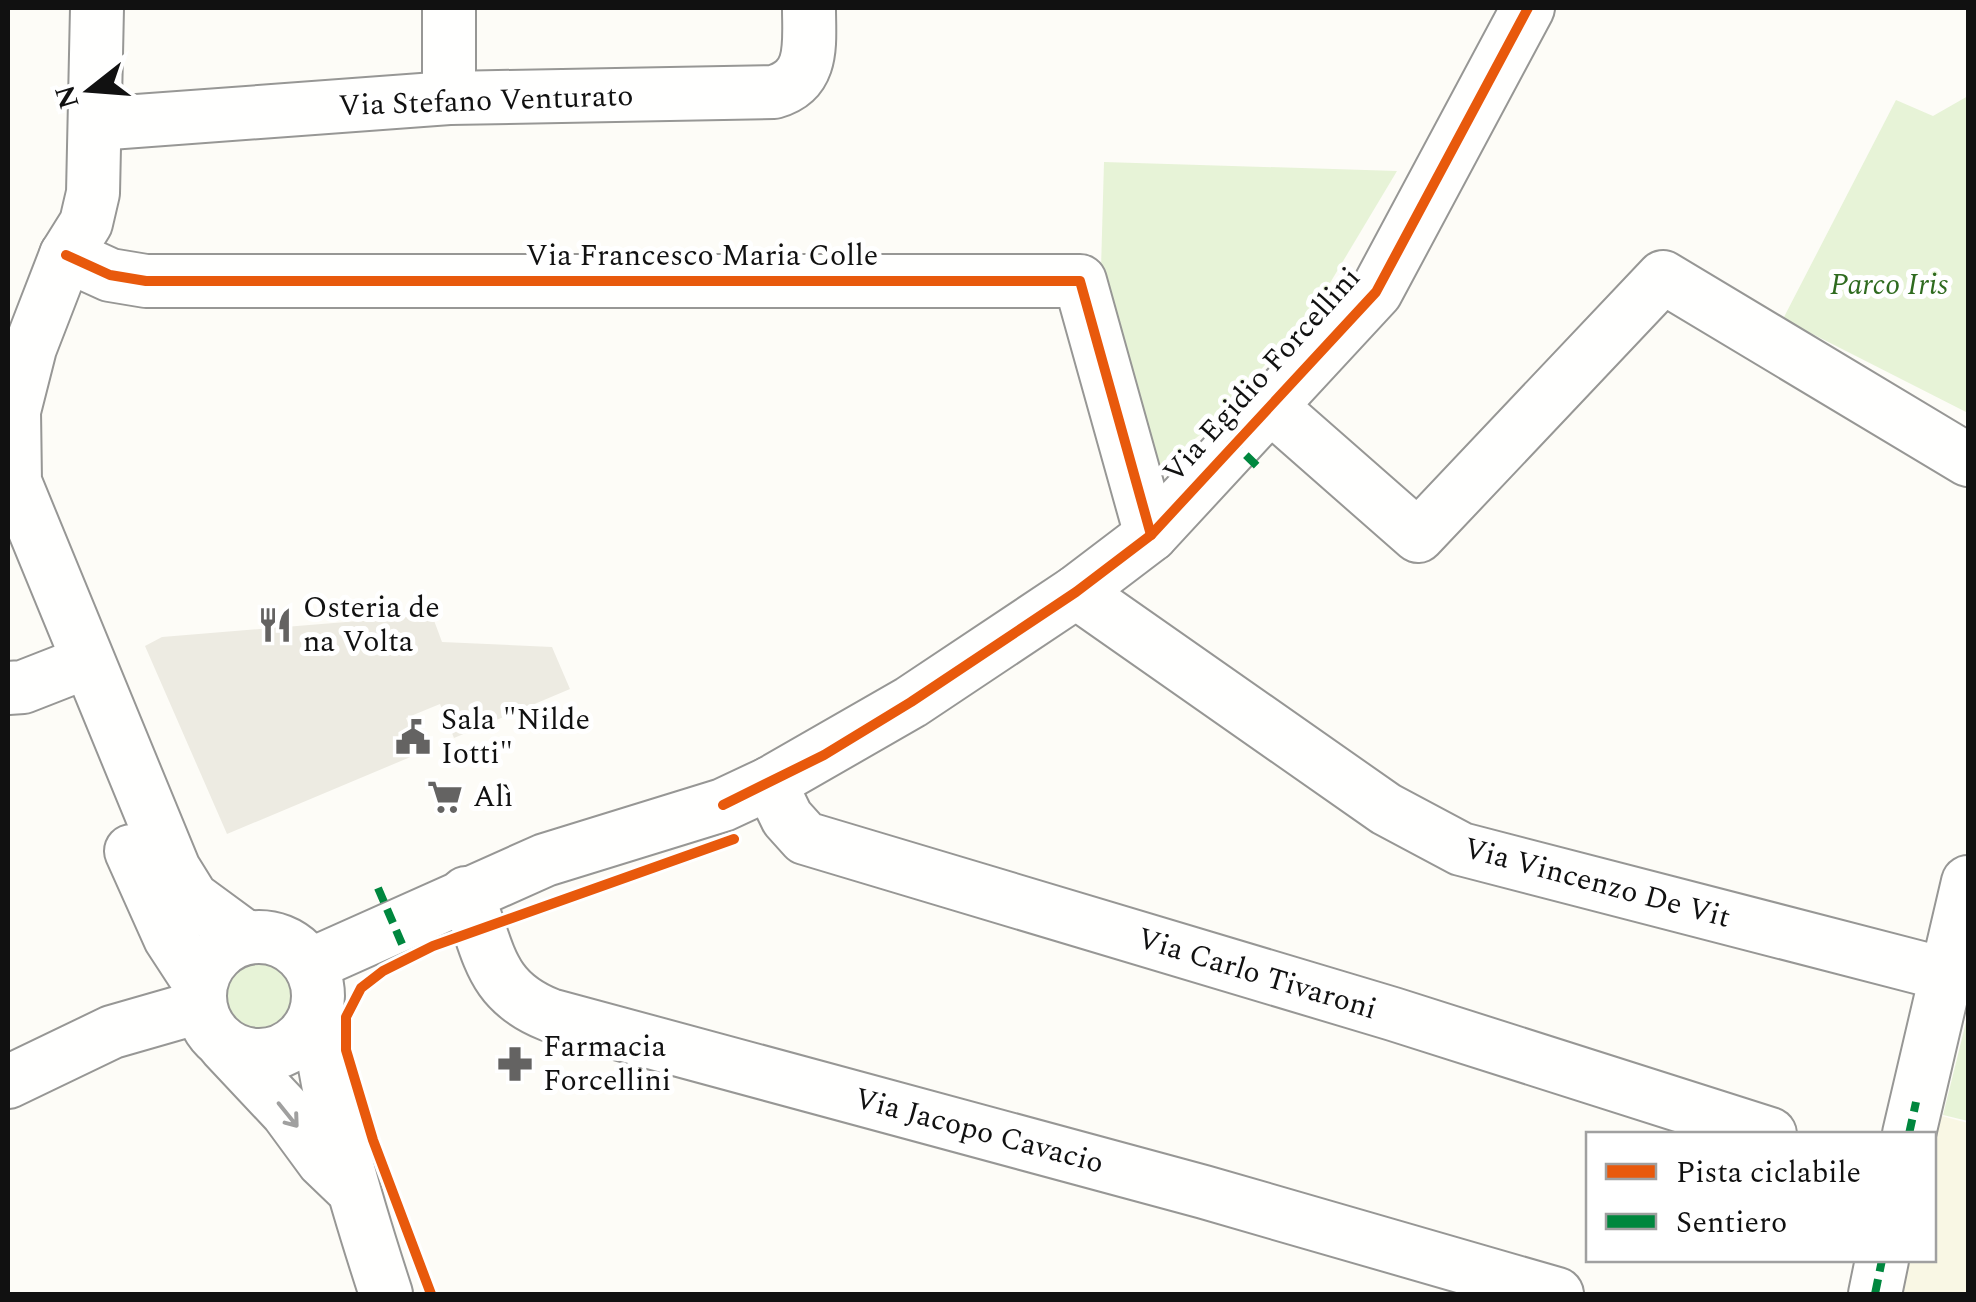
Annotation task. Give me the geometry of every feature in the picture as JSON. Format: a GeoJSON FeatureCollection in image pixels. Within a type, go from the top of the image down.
{"type":"FeatureCollection","features":[{"type":"Feature","properties":{"kind":"street"},"geometry":{"type":"LineString","coordinates":[[96,8],[93,193],[86,223],[66,255],[30,348],[14,411],[10,459],[18,497],[72,669],[164,924],[208,1012],[349,1186]]}},
{"type":"Feature","properties":{"kind":"street"},"geometry":{"type":"LineString","coordinates":[[449,8],[450,98]]}},
{"type":"Feature","properties":{"kind":"street","name":"Via Stefano Venturato"},"geometry":{"type":"LineString","coordinates":[[96,124],[450,98],[774,92],[792,86],[805,71],[808,8]]}},
{"type":"Feature","properties":{"kind":"street","name":"Via Egidio Forcellini"},"geometry":{"type":"LineString","coordinates":[[314,988],[466,893],[544,860],[722,805],[770,783],[911,702],[1076,592],[1151,535],[1376,292],[1528,8]]}},
{"type":"Feature","properties":{"kind":"street"},"geometry":{"type":"LineString","coordinates":[[8,317],[66,255]]}},
{"type":"Feature","properties":{"kind":"street","name":"Via Francesco Maria Colle"},"geometry":{"type":"LineString","coordinates":[[66,255],[110,275],[146,281],[1080,281],[1151,535]]}},
{"type":"Feature","properties":{"kind":"street"},"geometry":{"type":"LineString","coordinates":[[1270,406],[1418,536],[1663,277],[1968,460]]}},
{"type":"Feature","properties":{"kind":"street"},"geometry":{"type":"LineString","coordinates":[[8,555],[72,669],[174,869],[192,898],[244,937]]}},
{"type":"Feature","properties":{"kind":"street","name":"Via Vincenzo De Vit"},"geometry":{"type":"LineString","coordinates":[[1076,592],[1386,809],[1461,848],[1948,975]]}},
{"type":"Feature","properties":{"kind":"street"},"geometry":{"type":"LineString","coordinates":[[8,688],[72,669]]}},
{"type":"Feature","properties":{"kind":"street","name":"Via Carlo Tivaroni"},"geometry":{"type":"LineString","coordinates":[[770,783],[787,818],[805,838],[1393,1014],[1764,1132]]}},
{"type":"Feature","properties":{"kind":"street"},"geometry":{"type":"LineString","coordinates":[[1912,1118],[1968,882]]}},
{"type":"Feature","properties":{"kind":"street","name":"Via Jacopo Cavacio"},"geometry":{"type":"LineString","coordinates":[[466,893],[497,974],[520,1003],[550,1015],[1204,1192],[1558,1294]]}},
{"type":"Feature","properties":{"kind":"street"},"geometry":{"type":"LineString","coordinates":[[208,1012],[220,949],[244,937],[282,940],[314,988],[324,1076],[349,1186],[386,1294]]}},
{"type":"Feature","properties":{"kind":"street"},"geometry":{"type":"LineString","coordinates":[[208,1012],[246,1054],[269,1055],[290,1048],[306,1032],[314,988]]}},
{"type":"Feature","properties":{"kind":"street"},"geometry":{"type":"LineString","coordinates":[[8,1082],[112,1032],[208,1012]]}},
{"type":"Feature","properties":{"kind":"street"},"geometry":{"type":"LineString","coordinates":[[1875,1294],[1882,1262]]}},
{"type":"Feature","properties":{"kind":"shaded area"},"geometry":{"type":"Polygon","coordinates":[[[432,615],[442,642],[552,647],[570,689],[454,738],[440,704],[406,718],[420,753],[227,834],[145,646],[162,637],[432,615]]]}},
{"type":"Feature","properties":{"kind":"shaded area"},"geometry":{"type":"Polygon","coordinates":[[[1927,1112],[1968,1123],[1968,1294],[1892,1294],[1899,1262],[1936,1262],[1933,1132],[1927,1112]]]}},
{"type":"Feature","properties":{"kind":"green space","name":"Parco Iris"},"geometry":{"type":"Polygon","coordinates":[[[1968,96],[1968,413],[1783,319],[1896,100],[1933,116],[1968,96]]]}},
{"type":"Feature","properties":{"kind":"green space"},"geometry":{"type":"Polygon","coordinates":[[[1104,162],[1397,171],[1321,298],[1217,422],[1158,467],[1101,269],[1104,162]]]}},
{"type":"Feature","properties":{"kind":"green space"},"geometry":{"type":"Polygon","coordinates":[[[259,960],[273,962],[285,970],[293,982],[293,1010],[285,1022],[273,1030],[259,1032],[245,1030],[233,1022],[225,1010],[223,996],[225,982],[233,970],[245,962],[259,960]]]}},
{"type":"Feature","properties":{"kind":"green space"},"geometry":{"type":"Polygon","coordinates":[[[1968,1014],[1968,1121],[1943,1115],[1968,1014]]]}},
{"type":"Feature","properties":{"kind":"marked path"},"geometry":{"type":"LineString","coordinates":[[1213,423],[1258,467]]}},
{"type":"Feature","properties":{"kind":"marked path"},"geometry":{"type":"LineString","coordinates":[[378,888],[408,958]]}},
{"type":"Feature","properties":{"kind":"marked path"},"geometry":{"type":"LineString","coordinates":[[1909,1132],[1916,1102]]}},
{"type":"Feature","properties":{"kind":"marked path"},"geometry":{"type":"LineString","coordinates":[[1875,1294],[1882,1262]]}},
{"type":"Feature","properties":{"kind":"cycle path"},"geometry":{"type":"LineString","coordinates":[[723,805],[824,755],[911,702],[1076,592],[1151,535],[1376,292],[1528,8]]}},
{"type":"Feature","properties":{"kind":"cycle path"},"geometry":{"type":"LineString","coordinates":[[66,255],[110,275],[146,281],[1080,281],[1151,535]]}},
{"type":"Feature","properties":{"kind":"cycle path"},"geometry":{"type":"LineString","coordinates":[[431,1294],[373,1140],[346,1050],[346,1017],[361,988],[383,971],[433,946],[734,839]]}},
{"type":"Feature","properties":{"kind":"place","name":"Osteria de na Volta"},"geometry":{"type":"Point","coordinates":[275,625]}},
{"type":"Feature","properties":{"kind":"place","name":"Sala \"Nilde Iotti\""},"geometry":{"type":"Point","coordinates":[413,737]}},
{"type":"Feature","properties":{"kind":"place","name":"Alì"},"geometry":{"type":"Point","coordinates":[445,797]}},
{"type":"Feature","properties":{"kind":"place","name":"Farmacia Forcellini"},"geometry":{"type":"Point","coordinates":[515,1064]}}]}
